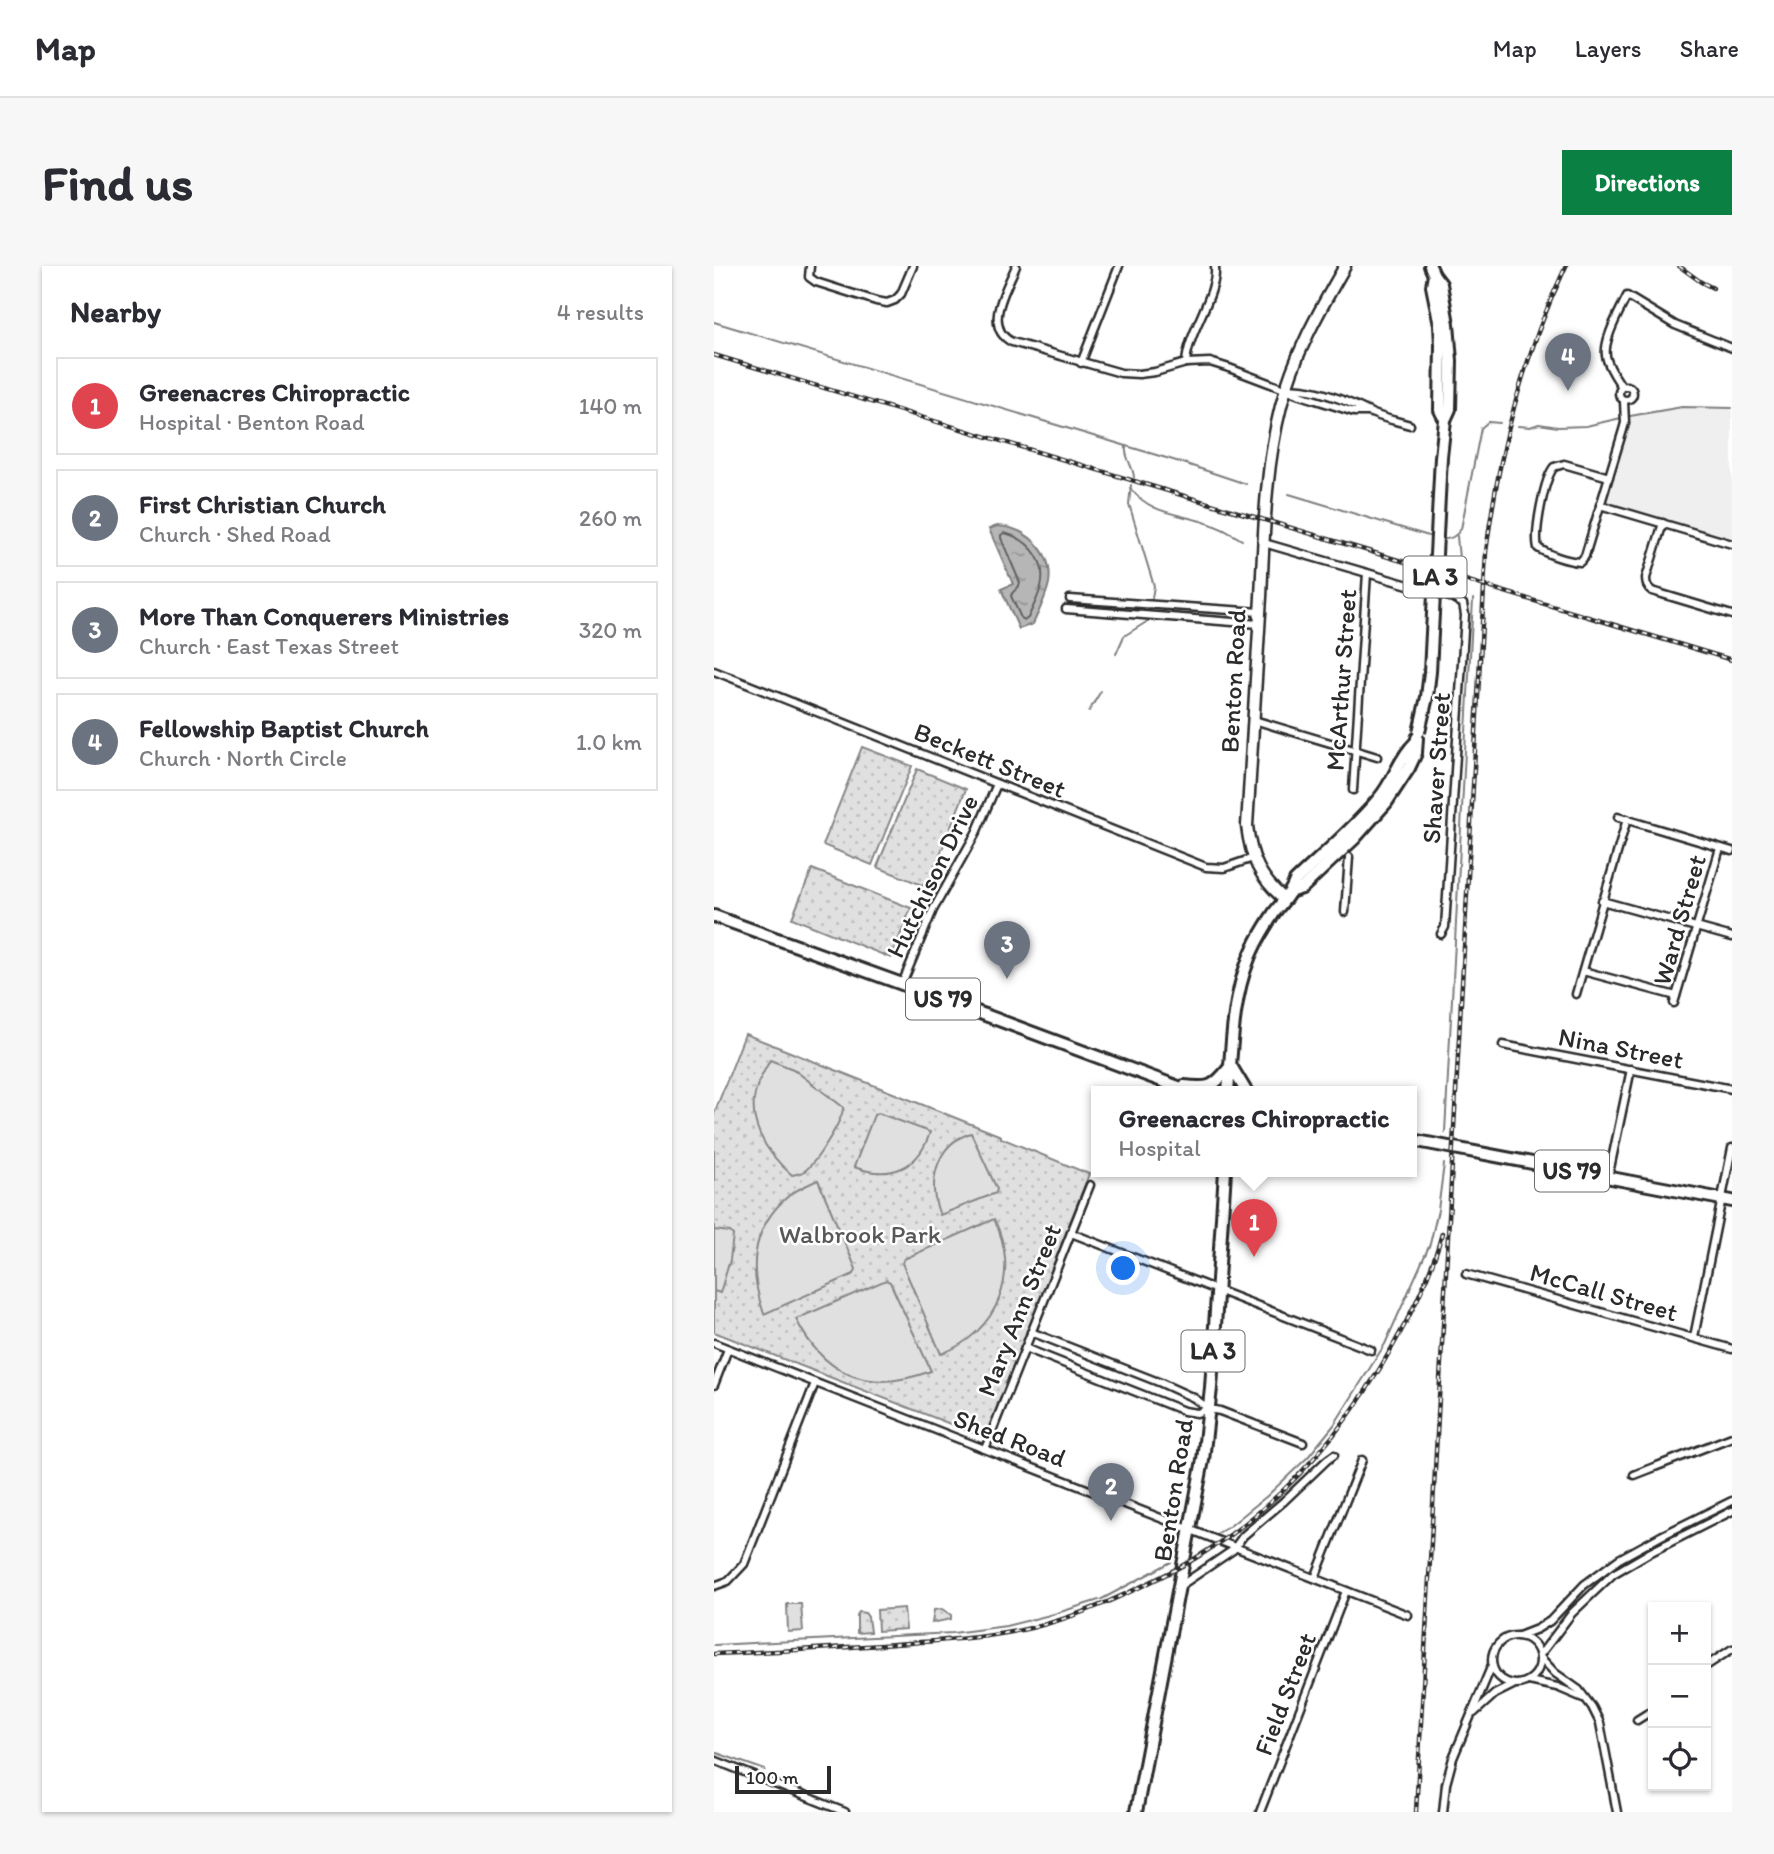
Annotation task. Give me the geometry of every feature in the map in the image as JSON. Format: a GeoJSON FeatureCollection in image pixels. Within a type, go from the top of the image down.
{"type":"FeatureCollection","features":[{"type":"Feature","properties":{"kind":"main road","name":"Benton Road"},"geometry":{"type":"LineString","coordinates":[[1288,895],[1270,887],[1261,875],[1253,858],[1247,826],[1264,543],[1273,444],[1286,390],[1306,335],[1345,266]]}},
{"type":"Feature","properties":{"kind":"main road","name":"LA 3"},"geometry":{"type":"LineString","coordinates":[[1228,1086],[1233,1023],[1248,961],[1264,928],[1288,895],[1302,888],[1355,838],[1386,803],[1416,753],[1430,672],[1445,420],[1440,410],[1446,392],[1432,270]]}},
{"type":"Feature","properties":{"kind":"main road","name":"US 79"},"geometry":{"type":"LineString","coordinates":[[714,916],[1171,1086]]}},
{"type":"Feature","properties":{"kind":"main road"},"geometry":{"type":"LineString","coordinates":[[1212,1086],[1230,1066],[1243,1086]]}},
{"type":"Feature","properties":{"kind":"main road","name":"US 79"},"geometry":{"type":"LineString","coordinates":[[1417,1141],[1727,1200]]}},
{"type":"Feature","properties":{"kind":"main road","name":"Benton Road"},"geometry":{"type":"LineString","coordinates":[[1136,1812],[1202,1467],[1209,1409],[1224,1177]]}},
{"type":"Feature","properties":{"kind":"street"},"geometry":{"type":"LineString","coordinates":[[810,266],[809,278],[816,282],[887,303],[901,295],[913,266]]}},
{"type":"Feature","properties":{"kind":"street"},"geometry":{"type":"LineString","coordinates":[[1016,266],[997,317],[1000,332],[1012,342],[1111,372],[1139,374],[1186,363],[1215,364],[1286,390],[1410,425]]}},
{"type":"Feature","properties":{"kind":"street"},"geometry":{"type":"LineString","coordinates":[[1081,363],[1119,266]]}},
{"type":"Feature","properties":{"kind":"street"},"geometry":{"type":"LineString","coordinates":[[1186,363],[1189,345],[1215,279],[1215,266]]}},
{"type":"Feature","properties":{"kind":"street"},"geometry":{"type":"LineString","coordinates":[[1622,387],[1605,352],[1606,342],[1627,296],[1675,325],[1732,348]]}},
{"type":"Feature","properties":{"kind":"street"},"geometry":{"type":"LineString","coordinates":[[1609,477],[1564,464],[1554,467],[1549,475],[1542,506],[1538,548],[1580,562],[1586,556],[1600,505],[1609,477],[1625,422],[1624,401],[1619,396],[1622,387]]}},
{"type":"Feature","properties":{"kind":"street"},"geometry":{"type":"LineString","coordinates":[[1622,387],[1628,387],[1633,392],[1631,398],[1624,401]]}},
{"type":"Feature","properties":{"kind":"street"},"geometry":{"type":"LineString","coordinates":[[1600,505],[1732,544]]}},
{"type":"Feature","properties":{"kind":"street"},"geometry":{"type":"LineString","coordinates":[[1663,523],[1646,578],[1648,587],[1652,591],[1732,615]]}},
{"type":"Feature","properties":{"kind":"street"},"geometry":{"type":"LineString","coordinates":[[1264,543],[1367,573]]}},
{"type":"Feature","properties":{"kind":"street","name":"Shaver Street"},"geometry":{"type":"LineString","coordinates":[[1367,573],[1453,598],[1462,604],[1465,612],[1445,927],[1441,934]]}},
{"type":"Feature","properties":{"kind":"street","name":"McArthur Street"},"geometry":{"type":"LineString","coordinates":[[1353,790],[1367,573]]}},
{"type":"Feature","properties":{"kind":"street"},"geometry":{"type":"LineString","coordinates":[[1070,599],[1260,612]]}},
{"type":"Feature","properties":{"kind":"street"},"geometry":{"type":"LineString","coordinates":[[1066,609],[1259,624]]}},
{"type":"Feature","properties":{"kind":"street","name":"Beckett Street"},"geometry":{"type":"LineString","coordinates":[[714,671],[1206,867],[1224,868],[1253,858]]}},
{"type":"Feature","properties":{"kind":"street"},"geometry":{"type":"LineString","coordinates":[[1254,720],[1377,757]]}},
{"type":"Feature","properties":{"kind":"street","name":"Hutchison Drive"},"geometry":{"type":"LineString","coordinates":[[902,984],[929,917],[976,833],[997,784]]}},
{"type":"Feature","properties":{"kind":"street"},"geometry":{"type":"LineString","coordinates":[[1618,817],[1732,851]]}},
{"type":"Feature","properties":{"kind":"street"},"geometry":{"type":"LineString","coordinates":[[1576,994],[1627,819]]}},
{"type":"Feature","properties":{"kind":"street","name":"Ward Street"},"geometry":{"type":"LineString","coordinates":[[1583,971],[1675,999],[1720,848]]}},
{"type":"Feature","properties":{"kind":"street"},"geometry":{"type":"LineString","coordinates":[[1345,912],[1349,857]]}},
{"type":"Feature","properties":{"kind":"street"},"geometry":{"type":"LineString","coordinates":[[1602,901],[1732,937]]}},
{"type":"Feature","properties":{"kind":"street","name":"Nina Street"},"geometry":{"type":"LineString","coordinates":[[1503,1045],[1732,1089]]}},
{"type":"Feature","properties":{"kind":"street"},"geometry":{"type":"LineString","coordinates":[[1608,1178],[1631,1069]]}},
{"type":"Feature","properties":{"kind":"street"},"geometry":{"type":"LineString","coordinates":[[1694,1338],[1727,1200],[1732,1148]]}},
{"type":"Feature","properties":{"kind":"street","name":"Mary Ann Street"},"geometry":{"type":"LineString","coordinates":[[985,1449],[1090,1185]]}},
{"type":"Feature","properties":{"kind":"street"},"geometry":{"type":"LineString","coordinates":[[1070,1233],[1371,1350]]}},
{"type":"Feature","properties":{"kind":"street","name":"McCall Street"},"geometry":{"type":"LineString","coordinates":[[1466,1274],[1732,1349]]}},
{"type":"Feature","properties":{"kind":"street"},"geometry":{"type":"LineString","coordinates":[[1031,1332],[1161,1383],[1194,1398],[1209,1409],[1227,1413],[1303,1443]]}},
{"type":"Feature","properties":{"kind":"street","name":"Shed Road"},"geometry":{"type":"LineString","coordinates":[[714,1343],[1408,1615]]}},
{"type":"Feature","properties":{"kind":"street"},"geometry":{"type":"LineString","coordinates":[[1024,1348],[1184,1411],[1197,1413],[1209,1409]]}},
{"type":"Feature","properties":{"kind":"street"},"geometry":{"type":"LineString","coordinates":[[714,1385],[728,1349]]}},
{"type":"Feature","properties":{"kind":"street"},"geometry":{"type":"LineString","coordinates":[[714,1587],[728,1581],[744,1563],[815,1382]]}},
{"type":"Feature","properties":{"kind":"street"},"geometry":{"type":"LineString","coordinates":[[1634,1475],[1732,1437]]}},
{"type":"Feature","properties":{"kind":"street"},"geometry":{"type":"LineString","coordinates":[[1180,1586],[1230,1553],[1242,1536],[1334,1455]]}},
{"type":"Feature","properties":{"kind":"street"},"geometry":{"type":"LineString","coordinates":[[1315,1578],[1362,1460]]}},
{"type":"Feature","properties":{"kind":"street"},"geometry":{"type":"LineString","coordinates":[[1514,1685],[1500,1679],[1492,1665],[1491,1657],[1498,1643],[1537,1629],[1550,1621],[1584,1586],[1619,1559],[1732,1501]]}},
{"type":"Feature","properties":{"kind":"street"},"geometry":{"type":"LineString","coordinates":[[1472,1715],[1495,1694],[1529,1681],[1539,1669],[1540,1657],[1572,1613],[1613,1574],[1732,1511]]}},
{"type":"Feature","properties":{"kind":"street","name":"Field Street"},"geometry":{"type":"LineString","coordinates":[[1260,1812],[1346,1591]]}},
{"type":"Feature","properties":{"kind":"street"},"geometry":{"type":"LineString","coordinates":[[1520,1636],[1532,1642],[1540,1657],[1555,1673],[1579,1690],[1592,1707],[1600,1723],[1617,1812]]}},
{"type":"Feature","properties":{"kind":"street"},"geometry":{"type":"LineString","coordinates":[[1708,1665],[1732,1649]]}},
{"type":"Feature","properties":{"kind":"street"},"geometry":{"type":"LineString","coordinates":[[1443,1812],[1446,1784],[1453,1758],[1492,1665]]}},
{"type":"Feature","properties":{"kind":"street"},"geometry":{"type":"LineString","coordinates":[[1529,1681],[1558,1687],[1584,1699]]}},
{"type":"Feature","properties":{"kind":"street"},"geometry":{"type":"LineString","coordinates":[[1637,1720],[1648,1713]]}},
{"type":"Feature","properties":{"kind":"street"},"geometry":{"type":"LineString","coordinates":[[714,1760],[845,1812]]}},
{"type":"Feature","properties":{"kind":"shaded area"},"geometry":{"type":"Polygon","coordinates":[[[1682,407],[1732,408],[1732,544],[1600,505],[1625,417],[1682,407]]]}},
{"type":"Feature","properties":{"kind":"green space"},"geometry":{"type":"Polygon","coordinates":[[[862,747],[912,766],[872,865],[823,845],[862,747]]]}},
{"type":"Feature","properties":{"kind":"green space"},"geometry":{"type":"Polygon","coordinates":[[[917,769],[966,789],[927,887],[877,867],[917,769]]]}},
{"type":"Feature","properties":{"kind":"green space"},"geometry":{"type":"Polygon","coordinates":[[[812,869],[911,908],[891,958],[792,918],[812,869]]]}},
{"type":"Feature","properties":{"kind":"green space","name":"Walbrook Park"},"geometry":{"type":"Polygon","coordinates":[[[745,1034],[1089,1174],[988,1432],[984,1436],[714,1332],[714,1114],[745,1034]]]}},
{"type":"Feature","properties":{"kind":"green space"},"geometry":{"type":"Polygon","coordinates":[[[770,1060],[793,1069],[843,1107],[839,1121],[821,1152],[808,1168],[799,1174],[792,1175],[782,1166],[766,1146],[756,1122],[754,1097],[770,1060]]]}},
{"type":"Feature","properties":{"kind":"green space"},"geometry":{"type":"Polygon","coordinates":[[[878,1113],[930,1132],[919,1155],[911,1163],[891,1171],[880,1172],[854,1167],[874,1115],[878,1113]]]}},
{"type":"Feature","properties":{"kind":"green space"},"geometry":{"type":"Polygon","coordinates":[[[971,1133],[997,1189],[996,1193],[940,1215],[934,1191],[937,1167],[949,1146],[971,1133]]]}},
{"type":"Feature","properties":{"kind":"green space"},"geometry":{"type":"Polygon","coordinates":[[[818,1180],[856,1269],[854,1274],[764,1314],[755,1268],[759,1238],[773,1211],[785,1199],[796,1190],[818,1180]]]}},
{"type":"Feature","properties":{"kind":"green space"},"geometry":{"type":"Polygon","coordinates":[[[994,1219],[1002,1240],[1005,1260],[999,1299],[990,1316],[977,1331],[961,1344],[941,1354],[902,1263],[904,1259],[994,1219]]]}},
{"type":"Feature","properties":{"kind":"green space"},"geometry":{"type":"Polygon","coordinates":[[[714,1230],[730,1232],[733,1235],[730,1260],[720,1293],[714,1291],[714,1230]]]}},
{"type":"Feature","properties":{"kind":"green space"},"geometry":{"type":"Polygon","coordinates":[[[886,1280],[890,1282],[931,1371],[888,1381],[869,1380],[852,1375],[835,1367],[821,1355],[796,1319],[886,1280]]]}},
{"type":"Feature","properties":{"kind":"green space"},"geometry":{"type":"Polygon","coordinates":[[[787,1604],[801,1604],[803,1631],[788,1632],[787,1604]]]}},
{"type":"Feature","properties":{"kind":"green space"},"geometry":{"type":"Polygon","coordinates":[[[904,1608],[906,1629],[878,1631],[877,1610],[904,1608]]]}},
{"type":"Feature","properties":{"kind":"green space"},"geometry":{"type":"Polygon","coordinates":[[[942,1609],[951,1615],[951,1619],[932,1623],[934,1610],[942,1609]]]}},
{"type":"Feature","properties":{"kind":"green space"},"geometry":{"type":"Polygon","coordinates":[[[859,1612],[868,1617],[870,1632],[857,1633],[859,1612]]]}},
{"type":"Feature","properties":{"kind":"water"},"geometry":{"type":"Polygon","coordinates":[[[997,526],[1008,527],[1028,536],[1036,543],[1047,561],[1049,583],[1046,593],[1033,624],[1019,629],[1001,589],[1013,584],[989,529],[997,526]]]}},
{"type":"Feature","properties":{"kind":"waterway"},"geometry":{"type":"LineString","coordinates":[[714,322],[1246,484]]}},
{"type":"Feature","properties":{"kind":"waterway"},"geometry":{"type":"LineString","coordinates":[[1630,416],[1682,407],[1732,408]]}},
{"type":"Feature","properties":{"kind":"waterway"},"geometry":{"type":"LineString","coordinates":[[1518,426],[1586,426],[1621,418]]}},
{"type":"Feature","properties":{"kind":"waterway"},"geometry":{"type":"LineString","coordinates":[[1441,539],[1453,537],[1461,529],[1481,428],[1488,422],[1500,423]]}},
{"type":"Feature","properties":{"kind":"waterway"},"geometry":{"type":"LineString","coordinates":[[1126,446],[1134,477]]}},
{"type":"Feature","properties":{"kind":"waterway"},"geometry":{"type":"LineString","coordinates":[[1131,485],[1129,504],[1154,586],[1152,598]]}},
{"type":"Feature","properties":{"kind":"waterway"},"geometry":{"type":"LineString","coordinates":[[1130,488],[1154,507],[1212,525],[1242,540]]}},
{"type":"Feature","properties":{"kind":"waterway"},"geometry":{"type":"LineString","coordinates":[[1289,494],[1432,537]]}},
{"type":"Feature","properties":{"kind":"waterway"},"geometry":{"type":"LineString","coordinates":[[1457,536],[1460,570]]}},
{"type":"Feature","properties":{"kind":"waterway"},"geometry":{"type":"LineString","coordinates":[[1445,1132],[1473,599]]}},
{"type":"Feature","properties":{"kind":"waterway"},"geometry":{"type":"LineString","coordinates":[[1116,654],[1124,636],[1148,621]]}},
{"type":"Feature","properties":{"kind":"waterway"},"geometry":{"type":"LineString","coordinates":[[1089,711],[1101,691]]}},
{"type":"Feature","properties":{"kind":"waterway"},"geometry":{"type":"LineString","coordinates":[[1218,1533],[1267,1496],[1308,1457],[1334,1425],[1385,1344],[1430,1244],[1444,1164]]}},
{"type":"Feature","properties":{"kind":"waterway"},"geometry":{"type":"LineString","coordinates":[[714,1645],[953,1633],[1006,1626],[1102,1599],[1171,1562]]}},
{"type":"Feature","properties":{"kind":"waterway"},"geometry":{"type":"LineString","coordinates":[[714,1752],[765,1770]]}},
{"type":"Feature","properties":{"kind":"railway"},"geometry":{"type":"LineString","coordinates":[[1416,1812],[1486,552],[1498,478],[1514,406],[1537,335],[1566,266]]}},
{"type":"Feature","properties":{"kind":"railway"},"geometry":{"type":"LineString","coordinates":[[1679,266],[1713,288]]}},
{"type":"Feature","properties":{"kind":"railway"},"geometry":{"type":"LineString","coordinates":[[714,355],[1732,660]]}},
{"type":"Feature","properties":{"kind":"railway"},"geometry":{"type":"LineString","coordinates":[[714,1654],[941,1641],[1020,1630],[1100,1605],[1192,1560],[1258,1513],[1334,1435],[1376,1375],[1401,1331],[1428,1276],[1442,1233]]}},
{"type":"Feature","properties":{"kind":"place","name":"Fellowship Baptist Church"},"geometry":{"type":"Point","coordinates":[1568,391]}},
{"type":"Feature","properties":{"kind":"place","name":"More Than Conquerers Ministries"},"geometry":{"type":"Point","coordinates":[1007,979]}},
{"type":"Feature","properties":{"kind":"place","name":"Greenacres Chiropractic"},"geometry":{"type":"Point","coordinates":[1254,1257]}},
{"type":"Feature","properties":{"kind":"place","name":"First Christian Church"},"geometry":{"type":"Point","coordinates":[1111,1521]}}]}
